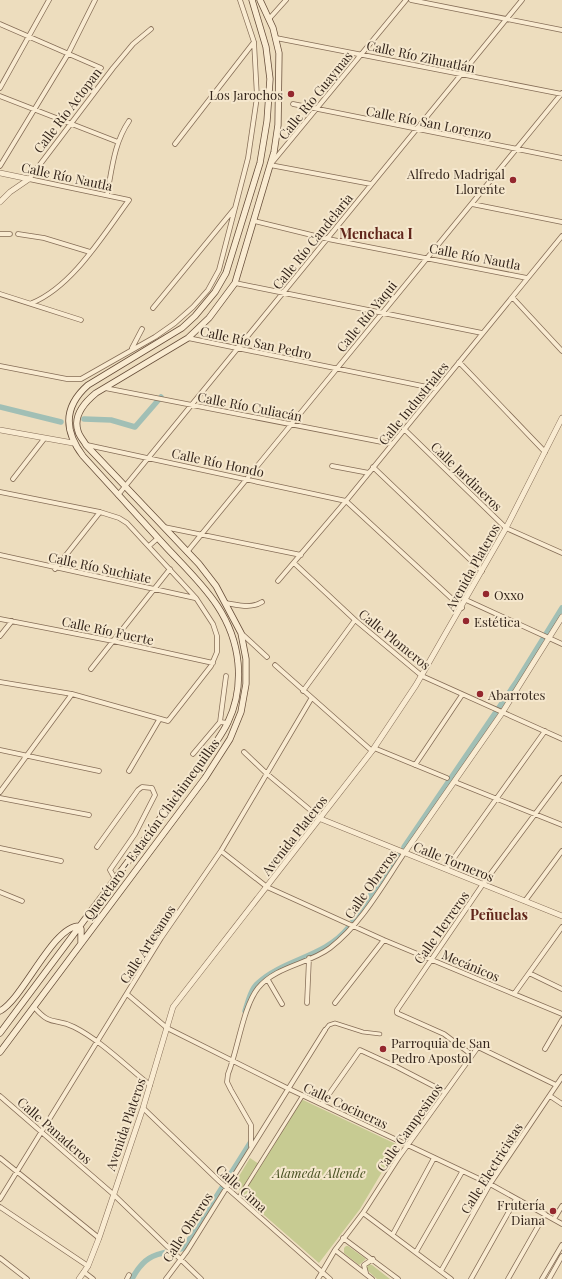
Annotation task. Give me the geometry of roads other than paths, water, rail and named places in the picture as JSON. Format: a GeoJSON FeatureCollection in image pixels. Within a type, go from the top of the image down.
{"type":"FeatureCollection","features":[{"type":"Feature","properties":{"kind":"main road"},"geometry":{"type":"LineString","coordinates":[[73,443],[70,433],[70,418],[72,405],[80,392],[88,385],[179,330],[201,309],[215,292],[231,263],[260,163],[270,94],[269,62],[252,0]]}},
{"type":"Feature","properties":{"kind":"main road","name":"Querétaro - Estación Chichimequillas"},"geometry":{"type":"LineString","coordinates":[[0,1052],[205,778],[230,739],[241,712],[246,684],[246,659],[241,633],[226,603],[216,586],[187,552],[126,485],[86,445],[78,431],[77,420],[80,411],[89,399],[188,338],[216,309],[235,283],[270,165],[278,125],[279,53],[276,38],[260,0]]}},
{"type":"Feature","properties":{"kind":"main road","name":"Querétaro - Estación Chichimequillas"},"geometry":{"type":"LineString","coordinates":[[0,1033],[209,753],[228,723],[238,696],[239,678],[236,647],[229,624],[214,601],[73,443]]}},
{"type":"Feature","properties":{"kind":"main road"},"geometry":{"type":"LineString","coordinates":[[0,1011],[10,1002],[45,954],[70,928],[79,926],[82,935],[81,944]]}},
{"type":"Feature","properties":{"kind":"street"},"geometry":{"type":"LineString","coordinates":[[0,88],[49,0]]}},
{"type":"Feature","properties":{"kind":"street"},"geometry":{"type":"LineString","coordinates":[[0,166],[68,54],[95,0]]}},
{"type":"Feature","properties":{"kind":"street"},"geometry":{"type":"LineString","coordinates":[[0,366],[78,380],[175,323],[193,307],[214,280],[224,259],[248,158],[257,97],[254,42],[240,0]]}},
{"type":"Feature","properties":{"kind":"street"},"geometry":{"type":"LineString","coordinates":[[269,19],[286,0]]}},
{"type":"Feature","properties":{"kind":"street","name":"Calle Río Guaymas"},"geometry":{"type":"LineString","coordinates":[[270,165],[318,109],[406,0]]}},
{"type":"Feature","properties":{"kind":"street"},"geometry":{"type":"LineString","coordinates":[[411,0],[562,30]]}},
{"type":"Feature","properties":{"kind":"street","name":"Calle Río Candelaria"},"geometry":{"type":"LineString","coordinates":[[118,495],[522,0]]}},
{"type":"Feature","properties":{"kind":"street"},"geometry":{"type":"LineString","coordinates":[[0,24],[101,68]]}},
{"type":"Feature","properties":{"kind":"street","name":"Calle Río Actopan"},"geometry":{"type":"LineString","coordinates":[[0,202],[10,192],[29,179],[113,68],[133,44],[151,29]]}},
{"type":"Feature","properties":{"kind":"street","name":"Calle Río Zihuatlán"},"geometry":{"type":"LineString","coordinates":[[276,38],[562,94]]}},
{"type":"Feature","properties":{"kind":"street"},"geometry":{"type":"LineString","coordinates":[[175,144],[254,42]]}},
{"type":"Feature","properties":{"kind":"street","name":"Calle Río Yaqui"},"geometry":{"type":"LineString","coordinates":[[187,552],[381,313],[562,94]]}},
{"type":"Feature","properties":{"kind":"street"},"geometry":{"type":"LineString","coordinates":[[0,96],[118,142]]}},
{"type":"Feature","properties":{"kind":"street","name":"Calle Río San Lorenzo"},"geometry":{"type":"LineString","coordinates":[[293,104],[516,150],[562,158]]}},
{"type":"Feature","properties":{"kind":"street"},"geometry":{"type":"LineString","coordinates":[[107,195],[120,134],[129,120]]}},
{"type":"Feature","properties":{"kind":"street"},"geometry":{"type":"LineString","coordinates":[[270,165],[371,184]]}},
{"type":"Feature","properties":{"kind":"street","name":"Calle Río Nautla"},"geometry":{"type":"LineString","coordinates":[[0,173],[129,200],[90,252]]}},
{"type":"Feature","properties":{"kind":"street"},"geometry":{"type":"LineString","coordinates":[[472,204],[562,222]]}},
{"type":"Feature","properties":{"kind":"street"},"geometry":{"type":"LineString","coordinates":[[153,308],[235,208]]}},
{"type":"Feature","properties":{"kind":"street","name":"Calle Río Nautla"},"geometry":{"type":"LineString","coordinates":[[254,221],[328,239],[527,278]]}},
{"type":"Feature","properties":{"kind":"street"},"geometry":{"type":"LineString","coordinates":[[0,234],[10,234]]}},
{"type":"Feature","properties":{"kind":"street"},"geometry":{"type":"LineString","coordinates":[[18,234],[44,238],[90,252],[47,297],[32,303]]}},
{"type":"Feature","properties":{"kind":"street","name":"Calle Industriales"},"geometry":{"type":"LineString","coordinates":[[278,581],[346,501],[562,236]]}},
{"type":"Feature","properties":{"kind":"street"},"geometry":{"type":"LineString","coordinates":[[235,283],[482,333]]}},
{"type":"Feature","properties":{"kind":"street"},"geometry":{"type":"LineString","coordinates":[[0,294],[32,303],[81,320]]}},
{"type":"Feature","properties":{"kind":"street"},"geometry":{"type":"LineString","coordinates":[[513,298],[562,351]]}},
{"type":"Feature","properties":{"kind":"street"},"geometry":{"type":"LineString","coordinates":[[193,307],[201,309]]}},
{"type":"Feature","properties":{"kind":"street"},"geometry":{"type":"LineString","coordinates":[[175,323],[179,330]]}},
{"type":"Feature","properties":{"kind":"street"},"geometry":{"type":"LineString","coordinates":[[132,349],[142,329]]}},
{"type":"Feature","properties":{"kind":"street","name":"Calle Río San Pedro"},"geometry":{"type":"LineString","coordinates":[[188,338],[437,389]]}},
{"type":"Feature","properties":{"kind":"street"},"geometry":{"type":"LineString","coordinates":[[459,362],[545,452]]}},
{"type":"Feature","properties":{"kind":"street","name":"Calle Río Culiacán"},"geometry":{"type":"LineString","coordinates":[[105,388],[392,444]]}},
{"type":"Feature","properties":{"kind":"street","name":"Avenida Plateros"},"geometry":{"type":"LineString","coordinates":[[79,1279],[88,1266],[99,1238],[143,1108],[173,1007],[321,819],[373,750],[422,676],[462,608],[506,528],[560,426],[562,418]]}},
{"type":"Feature","properties":{"kind":"street","name":"Calle Jardineros"},"geometry":{"type":"LineString","coordinates":[[404,429],[506,528],[562,553]]}},
{"type":"Feature","properties":{"kind":"street"},"geometry":{"type":"LineString","coordinates":[[0,430],[73,443]]}},
{"type":"Feature","properties":{"kind":"street"},"geometry":{"type":"LineString","coordinates":[[13,479],[44,439]]}},
{"type":"Feature","properties":{"kind":"street","name":"Calle Río Hondo"},"geometry":{"type":"LineString","coordinates":[[86,445],[346,501]]}},
{"type":"Feature","properties":{"kind":"street"},"geometry":{"type":"LineString","coordinates":[[332,466],[369,473]]}},
{"type":"Feature","properties":{"kind":"street"},"geometry":{"type":"LineString","coordinates":[[373,467],[482,571]]}},
{"type":"Feature","properties":{"kind":"street"},"geometry":{"type":"LineString","coordinates":[[0,492],[100,512],[119,518],[127,523],[196,598],[213,624],[217,636],[217,652],[212,663],[168,721],[159,720],[72,694],[0,682]]}},
{"type":"Feature","properties":{"kind":"street"},"geometry":{"type":"LineString","coordinates":[[346,501],[462,608]]}},
{"type":"Feature","properties":{"kind":"street"},"geometry":{"type":"LineString","coordinates":[[55,569],[100,512]]}},
{"type":"Feature","properties":{"kind":"street"},"geometry":{"type":"LineString","coordinates":[[164,527],[301,555]]}},
{"type":"Feature","properties":{"kind":"street"},"geometry":{"type":"LineString","coordinates":[[149,546],[158,538]]}},
{"type":"Feature","properties":{"kind":"street","name":"Calle Río Suchiate"},"geometry":{"type":"LineString","coordinates":[[0,555],[55,569],[196,598]]}},
{"type":"Feature","properties":{"kind":"street","name":"Calle Plomeros"},"geometry":{"type":"LineString","coordinates":[[294,563],[355,620],[422,676],[501,713],[562,739]]}},
{"type":"Feature","properties":{"kind":"street"},"geometry":{"type":"LineString","coordinates":[[91,669],[170,569]]}},
{"type":"Feature","properties":{"kind":"street"},"geometry":{"type":"LineString","coordinates":[[466,600],[562,644]]}},
{"type":"Feature","properties":{"kind":"street"},"geometry":{"type":"LineString","coordinates":[[226,603],[257,606],[262,602]]}},
{"type":"Feature","properties":{"kind":"street","name":"Calle Obreros"},"geometry":{"type":"LineString","coordinates":[[252,1146],[251,1125],[227,1082],[228,1074],[250,1003],[259,987],[268,980],[328,949],[353,925],[455,782],[501,713],[546,636],[562,617]]}},
{"type":"Feature","properties":{"kind":"street","name":"Calle Río Fuerte"},"geometry":{"type":"LineString","coordinates":[[0,619],[113,641],[212,663]]}},
{"type":"Feature","properties":{"kind":"street"},"geometry":{"type":"LineString","coordinates":[[303,691],[355,620]]}},
{"type":"Feature","properties":{"kind":"street"},"geometry":{"type":"LineString","coordinates":[[0,636],[12,621]]}},
{"type":"Feature","properties":{"kind":"street"},"geometry":{"type":"LineString","coordinates":[[241,633],[267,657]]}},
{"type":"Feature","properties":{"kind":"street"},"geometry":{"type":"LineString","coordinates":[[276,665],[311,699],[373,750],[447,778]]}},
{"type":"Feature","properties":{"kind":"street"},"geometry":{"type":"LineString","coordinates":[[193,754],[220,722],[226,676]]}},
{"type":"Feature","properties":{"kind":"street"},"geometry":{"type":"LineString","coordinates":[[0,792],[28,756],[72,694]]}},
{"type":"Feature","properties":{"kind":"street"},"geometry":{"type":"LineString","coordinates":[[415,765],[462,695]]}},
{"type":"Feature","properties":{"kind":"street","name":"Calle Artesanos"},"geometry":{"type":"LineString","coordinates":[[0,1199],[161,938],[220,851],[311,699]]}},
{"type":"Feature","properties":{"kind":"street"},"geometry":{"type":"LineString","coordinates":[[129,771],[159,720]]}},
{"type":"Feature","properties":{"kind":"street"},"geometry":{"type":"LineString","coordinates":[[220,722],[228,723]]}},
{"type":"Feature","properties":{"kind":"street"},"geometry":{"type":"LineString","coordinates":[[446,869],[495,798],[545,731]]}},
{"type":"Feature","properties":{"kind":"street"},"geometry":{"type":"LineString","coordinates":[[0,750],[99,771]]}},
{"type":"Feature","properties":{"kind":"street","name":"Calle Torneros"},"geometry":{"type":"LineString","coordinates":[[244,752],[266,773],[321,819],[562,916]]}},
{"type":"Feature","properties":{"kind":"street","name":"Calle Herreros"},"geometry":{"type":"LineString","coordinates":[[472,1055],[439,1032],[397,1013],[431,959],[483,884],[561,781]]}},
{"type":"Feature","properties":{"kind":"street"},"geometry":{"type":"LineString","coordinates":[[455,782],[562,825]]}},
{"type":"Feature","properties":{"kind":"street"},"geometry":{"type":"LineString","coordinates":[[97,846],[138,790],[142,787],[152,788],[155,794],[135,834],[110,870],[115,879]]}},
{"type":"Feature","properties":{"kind":"street"},"geometry":{"type":"LineString","coordinates":[[0,798],[89,815]]}},
{"type":"Feature","properties":{"kind":"street"},"geometry":{"type":"LineString","coordinates":[[0,848],[61,861]]}},
{"type":"Feature","properties":{"kind":"street","name":"Mecánicos"},"geometry":{"type":"LineString","coordinates":[[220,851],[268,887],[384,940],[562,1014]]}},
{"type":"Feature","properties":{"kind":"street"},"geometry":{"type":"LineString","coordinates":[[525,901],[562,851]]}},
{"type":"Feature","properties":{"kind":"street"},"geometry":{"type":"LineString","coordinates":[[0,892],[22,901]]}},
{"type":"Feature","properties":{"kind":"street"},"geometry":{"type":"LineString","coordinates":[[514,994],[562,926]]}},
{"type":"Feature","properties":{"kind":"street"},"geometry":{"type":"LineString","coordinates":[[335,1002],[384,940]]}},
{"type":"Feature","properties":{"kind":"street"},"geometry":{"type":"LineString","coordinates":[[307,1004],[309,958]]}},
{"type":"Feature","properties":{"kind":"street"},"geometry":{"type":"LineString","coordinates":[[529,973],[562,989]]}},
{"type":"Feature","properties":{"kind":"street"},"geometry":{"type":"LineString","coordinates":[[268,980],[282,1004]]}},
{"type":"Feature","properties":{"kind":"street","name":"Calle Cocineras"},"geometry":{"type":"LineString","coordinates":[[127,994],[167,1028],[287,1088],[490,1184],[562,1224]]}},
{"type":"Feature","properties":{"kind":"street"},"geometry":{"type":"LineString","coordinates":[[34,1007],[48,1020],[73,1026],[97,1042],[150,1085]]}},
{"type":"Feature","properties":{"kind":"street"},"geometry":{"type":"LineString","coordinates":[[545,1050],[562,1020]]}},
{"type":"Feature","properties":{"kind":"street"},"geometry":{"type":"LineString","coordinates":[[325,1030],[329,1025],[335,1023],[380,1034]]}},
{"type":"Feature","properties":{"kind":"street","name":"Calle Obreros"},"geometry":{"type":"LineString","coordinates":[[166,1279],[181,1259],[287,1088],[325,1030]]}},
{"type":"Feature","properties":{"kind":"street","name":"Calle Campesinos"},"geometry":{"type":"LineString","coordinates":[[318,1279],[321,1271],[343,1238],[363,1213],[408,1145],[478,1047],[556,1085]]}},
{"type":"Feature","properties":{"kind":"street"},"geometry":{"type":"LineString","coordinates":[[322,1104],[360,1050],[445,1092]]}},
{"type":"Feature","properties":{"kind":"street","name":"Calle Electricistas"},"geometry":{"type":"LineString","coordinates":[[441,1271],[490,1184],[562,1077]]}},
{"type":"Feature","properties":{"kind":"street"},"geometry":{"type":"LineString","coordinates":[[239,1197],[303,1095]]}},
{"type":"Feature","properties":{"kind":"street","name":"Calle Panaderos"},"geometry":{"type":"LineString","coordinates":[[0,1096],[113,1194],[202,1279]]}},
{"type":"Feature","properties":{"kind":"street"},"geometry":{"type":"LineString","coordinates":[[550,1096],[562,1104]]}},
{"type":"Feature","properties":{"kind":"street","name":"Calle Cima"},"geometry":{"type":"LineString","coordinates":[[143,1108],[282,1239],[330,1279]]}},
{"type":"Feature","properties":{"kind":"street"},"geometry":{"type":"LineString","coordinates":[[0,1158],[99,1238]]}},
{"type":"Feature","properties":{"kind":"street"},"geometry":{"type":"LineString","coordinates":[[393,1234],[434,1158]]}},
{"type":"Feature","properties":{"kind":"street"},"geometry":{"type":"LineString","coordinates":[[416,1252],[462,1172]]}},
{"type":"Feature","properties":{"kind":"street"},"geometry":{"type":"LineString","coordinates":[[471,1279],[516,1199]]}},
{"type":"Feature","properties":{"kind":"street"},"geometry":{"type":"LineString","coordinates":[[554,1219],[562,1206]]}},
{"type":"Feature","properties":{"kind":"street"},"geometry":{"type":"LineString","coordinates":[[0,1207],[88,1266]]}},
{"type":"Feature","properties":{"kind":"street"},"geometry":{"type":"LineString","coordinates":[[363,1213],[393,1234],[451,1279]]}},
{"type":"Feature","properties":{"kind":"street"},"geometry":{"type":"LineString","coordinates":[[508,1279],[545,1214]]}},
{"type":"Feature","properties":{"kind":"street"},"geometry":{"type":"LineString","coordinates":[[343,1238],[398,1279]]}},
{"type":"Feature","properties":{"kind":"street"},"geometry":{"type":"LineString","coordinates":[[542,1279],[562,1245]]}},
{"type":"Feature","properties":{"kind":"street"},"geometry":{"type":"LineString","coordinates":[[335,1250],[372,1279]]}},
{"type":"Feature","properties":{"kind":"street"},"geometry":{"type":"LineString","coordinates":[[549,1279],[562,1256]]}},
{"type":"Feature","properties":{"kind":"street"},"geometry":{"type":"LineString","coordinates":[[0,1258],[27,1279]]}},
{"type":"Feature","properties":{"kind":"street"},"geometry":{"type":"LineString","coordinates":[[366,1274],[364,1265],[373,1259]]}},
{"type":"Feature","properties":{"kind":"street"},"geometry":{"type":"LineString","coordinates":[[84,1272],[93,1279]]}},
{"type":"Feature","properties":{"kind":"waterway"},"geometry":{"type":"LineString","coordinates":[[84,419],[111,420],[135,427],[161,397]]}},
{"type":"Feature","properties":{"kind":"waterway"},"geometry":{"type":"LineString","coordinates":[[0,407],[61,422]]}},
{"type":"Feature","properties":{"kind":"waterway"},"geometry":{"type":"LineString","coordinates":[[404,847],[517,681],[562,608]]}},
{"type":"Feature","properties":{"kind":"waterway"},"geometry":{"type":"LineString","coordinates":[[353,920],[398,856]]}},
{"type":"Feature","properties":{"kind":"waterway"},"geometry":{"type":"LineString","coordinates":[[245,1011],[252,992],[258,983],[280,968],[328,945],[339,938],[348,928]]}},
{"type":"Feature","properties":{"kind":"waterway"},"geometry":{"type":"LineString","coordinates":[[132,1279],[137,1270],[148,1259],[160,1254],[184,1248],[252,1140]]}},
{"type":"Feature","properties":{"kind":"place","name":"Los Jarochos"},"geometry":{"type":"Point","coordinates":[291,94]}},
{"type":"Feature","properties":{"kind":"place","name":"Alfredo Madrigal Llorente"},"geometry":{"type":"Point","coordinates":[513,180]}},
{"type":"Feature","properties":{"kind":"place","name":"Oxxo"},"geometry":{"type":"Point","coordinates":[486,594]}},
{"type":"Feature","properties":{"kind":"place","name":"Estética"},"geometry":{"type":"Point","coordinates":[466,621]}},
{"type":"Feature","properties":{"kind":"place","name":"Abarrotes"},"geometry":{"type":"Point","coordinates":[480,694]}},
{"type":"Feature","properties":{"kind":"place","name":"Parroquia de San Pedro Apostol"},"geometry":{"type":"Point","coordinates":[383,1049]}},
{"type":"Feature","properties":{"kind":"place","name":"Frutería Diana"},"geometry":{"type":"Point","coordinates":[553,1211]}},
{"type":"Feature","properties":{"kind":"district","name":"Menchaca I"},"geometry":{"type":"Point","coordinates":[376,233]}},
{"type":"Feature","properties":{"kind":"district","name":"Peñuelas"},"geometry":{"type":"Point","coordinates":[499,914]}},
{"type":"Feature","properties":{"kind":"park label","name":"Alameda Allende"},"geometry":{"type":"Point","coordinates":[319,1172]}}]}
